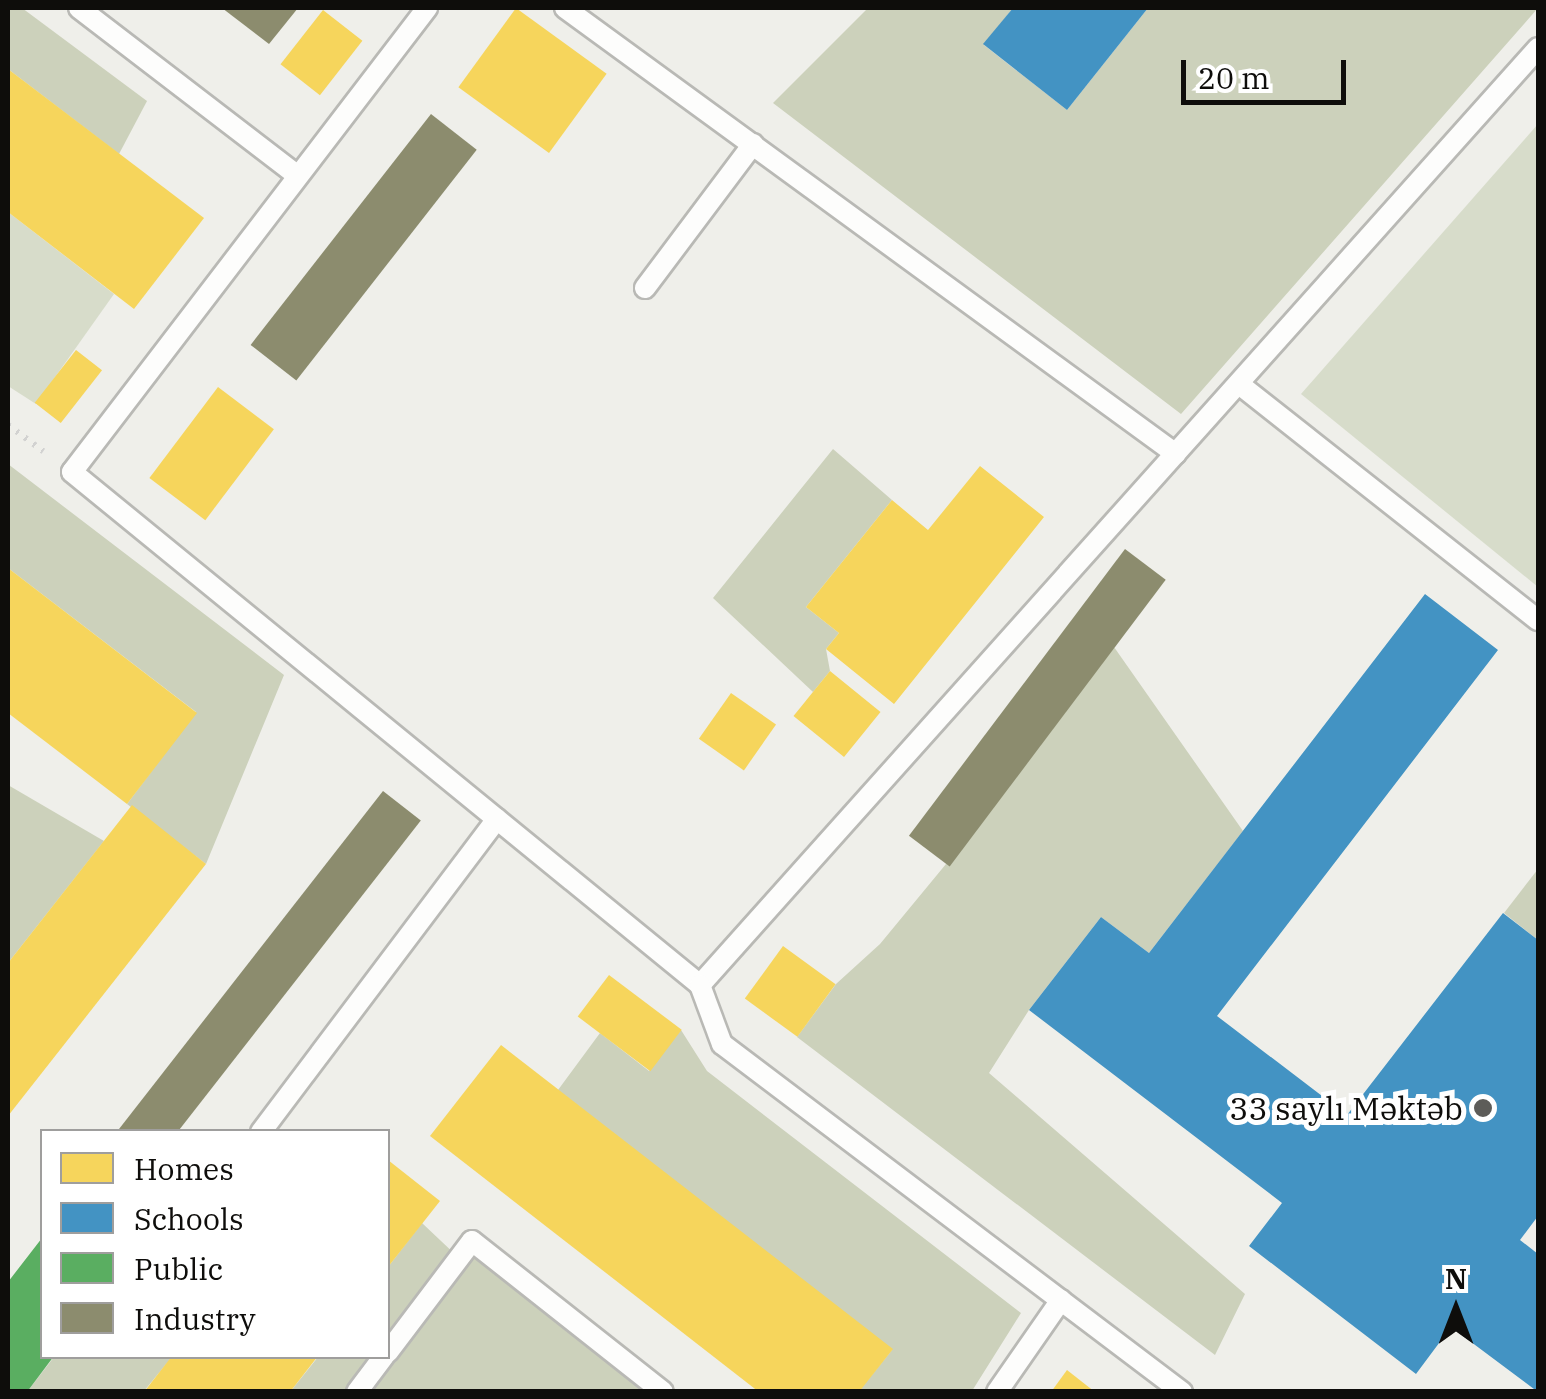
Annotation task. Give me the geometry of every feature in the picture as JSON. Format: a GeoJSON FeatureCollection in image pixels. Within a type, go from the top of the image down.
{"type":"FeatureCollection","features":[{"type":"Feature","properties":{"kind":"lane"},"geometry":{"type":"LineString","coordinates":[[80,8],[297,176]]}},
{"type":"Feature","properties":{"kind":"lane"},"geometry":{"type":"LineString","coordinates":[[427,8],[72,472],[700,985],[722,1044],[1182,1392]]}},
{"type":"Feature","properties":{"kind":"lane"},"geometry":{"type":"LineString","coordinates":[[565,8],[1176,454]]}},
{"type":"Feature","properties":{"kind":"lane"},"geometry":{"type":"LineString","coordinates":[[700,985],[1538,48]]}},
{"type":"Feature","properties":{"kind":"lane"},"geometry":{"type":"LineString","coordinates":[[645,288],[753,144]]}},
{"type":"Feature","properties":{"kind":"lane"},"geometry":{"type":"LineString","coordinates":[[1239,384],[1538,620]]}},
{"type":"Feature","properties":{"kind":"lane"},"geometry":{"type":"LineString","coordinates":[[264,1129],[497,819]]}},
{"type":"Feature","properties":{"kind":"lane"},"geometry":{"type":"LineString","coordinates":[[390,1349],[472,1241],[663,1392]]}},
{"type":"Feature","properties":{"kind":"lane"},"geometry":{"type":"LineString","coordinates":[[997,1392],[1060,1300]]}},
{"type":"Feature","properties":{"kind":"lane"},"geometry":{"type":"LineString","coordinates":[[357,1392],[382,1359]]}},
{"type":"Feature","properties":{"kind":"green space"},"geometry":{"type":"Polygon","coordinates":[[[8,8],[22,8],[147,101],[119,154],[8,69],[8,8]]]}},
{"type":"Feature","properties":{"kind":"green space"},"geometry":{"type":"Polygon","coordinates":[[[868,8],[1013,8],[984,45],[1067,110],[1148,8],[1538,8],[1181,414],[773,103],[868,8]]]}},
{"type":"Feature","properties":{"kind":"green space"},"geometry":{"type":"Polygon","coordinates":[[[1538,124],[1538,587],[1301,394],[1538,124]]]}},
{"type":"Feature","properties":{"kind":"green space"},"geometry":{"type":"Polygon","coordinates":[[[8,212],[114,294],[36,404],[8,386],[8,212]]]}},
{"type":"Feature","properties":{"kind":"green space"},"geometry":{"type":"Polygon","coordinates":[[[833,449],[892,500],[806,607],[839,633],[826,649],[830,671],[813,692],[713,598],[833,449]]]}},
{"type":"Feature","properties":{"kind":"green space"},"geometry":{"type":"Polygon","coordinates":[[[8,464],[284,675],[206,864],[127,804],[196,712],[8,568],[8,464]]]}},
{"type":"Feature","properties":{"kind":"green space"},"geometry":{"type":"Polygon","coordinates":[[[1114,647],[1243,831],[1149,953],[1101,917],[1029,1010],[989,1073],[1245,1294],[1215,1355],[797,1037],[836,984],[880,944],[946,864],[1114,647]]]}},
{"type":"Feature","properties":{"kind":"green space"},"geometry":{"type":"Polygon","coordinates":[[[8,785],[104,841],[8,963],[8,785]]]}},
{"type":"Feature","properties":{"kind":"green space"},"geometry":{"type":"Polygon","coordinates":[[[1538,869],[1538,940],[1504,913],[1538,869]]]}},
{"type":"Feature","properties":{"kind":"green space"},"geometry":{"type":"Polygon","coordinates":[[[681,1030],[707,1071],[1021,1313],[972,1391],[859,1391],[892,1350],[558,1090],[600,1033],[649,1071],[681,1030]]]}},
{"type":"Feature","properties":{"kind":"green space"},"geometry":{"type":"Polygon","coordinates":[[[422,1223],[459,1258],[472,1241],[663,1392],[290,1392],[316,1359],[390,1359],[390,1264],[422,1223]]]}},
{"type":"Feature","properties":{"kind":"green space"},"geometry":{"type":"Polygon","coordinates":[[[52,1359],[170,1359],[144,1391],[27,1392],[52,1359]]]}},
{"type":"Feature","properties":{"kind":"building: Homes"},"geometry":{"type":"Polygon","coordinates":[[[516,8],[607,74],[549,153],[458,87],[516,8]]]}},
{"type":"Feature","properties":{"kind":"building: Homes"},"geometry":{"type":"Polygon","coordinates":[[[323,10],[362,41],[320,95],[281,64],[323,10]]]}},
{"type":"Feature","properties":{"kind":"building: Homes"},"geometry":{"type":"Polygon","coordinates":[[[8,69],[204,218],[134,309],[8,212],[8,69]]]}},
{"type":"Feature","properties":{"kind":"building: Homes"},"geometry":{"type":"Polygon","coordinates":[[[76,350],[102,370],[61,423],[35,403],[76,350]]]}},
{"type":"Feature","properties":{"kind":"building: Homes"},"geometry":{"type":"Polygon","coordinates":[[[218,387],[274,429],[205,520],[149,478],[218,387]]]}},
{"type":"Feature","properties":{"kind":"building: Homes"},"geometry":{"type":"Polygon","coordinates":[[[980,466],[1044,517],[894,704],[826,649],[839,633],[806,607],[892,500],[928,530],[980,466]]]}},
{"type":"Feature","properties":{"kind":"building: Homes"},"geometry":{"type":"Polygon","coordinates":[[[8,568],[197,713],[127,804],[8,713],[8,568]]]}},
{"type":"Feature","properties":{"kind":"building: Homes"},"geometry":{"type":"Polygon","coordinates":[[[830,671],[881,712],[844,757],[793,716],[830,671]]]}},
{"type":"Feature","properties":{"kind":"building: Homes"},"geometry":{"type":"Polygon","coordinates":[[[731,693],[776,725],[744,770],[699,739],[731,693]]]}},
{"type":"Feature","properties":{"kind":"building: Homes"},"geometry":{"type":"Polygon","coordinates":[[[132,805],[206,864],[8,1116],[8,963],[132,805]]]}},
{"type":"Feature","properties":{"kind":"building: Homes"},"geometry":{"type":"Polygon","coordinates":[[[783,946],[836,984],[797,1037],[745,999],[783,946]]]}},
{"type":"Feature","properties":{"kind":"building: Homes"},"geometry":{"type":"Polygon","coordinates":[[[609,975],[682,1030],[650,1071],[578,1017],[609,975]]]}},
{"type":"Feature","properties":{"kind":"building: Homes"},"geometry":{"type":"Polygon","coordinates":[[[501,1045],[893,1349],[859,1392],[759,1392],[430,1136],[501,1045]]]}},
{"type":"Feature","properties":{"kind":"building: Homes"},"geometry":{"type":"Polygon","coordinates":[[[390,1162],[440,1201],[390,1264],[390,1162]]]}},
{"type":"Feature","properties":{"kind":"building: Homes"},"geometry":{"type":"Polygon","coordinates":[[[170,1359],[316,1359],[290,1392],[144,1392],[170,1359]]]}},
{"type":"Feature","properties":{"kind":"building: Homes"},"geometry":{"type":"Polygon","coordinates":[[[1067,1370],[1095,1392],[1051,1392],[1067,1370]]]}},
{"type":"Feature","properties":{"kind":"building: Schools"},"geometry":{"type":"Polygon","coordinates":[[[1013,8],[1148,8],[1067,110],[983,44],[1013,8]]]}},
{"type":"Feature","properties":{"kind":"building: Schools","name":"33 saylı Məktəb"},"geometry":{"type":"Polygon","coordinates":[[[1425,594],[1498,650],[1217,1016],[1347,1115],[1503,913],[1538,940],[1538,1216],[1520,1240],[1538,1254],[1538,1392],[1451,1327],[1416,1374],[1249,1246],[1282,1203],[1029,1010],[1101,917],[1149,953],[1425,594]]]}},
{"type":"Feature","properties":{"kind":"building: Public"},"geometry":{"type":"Polygon","coordinates":[[[40,1241],[40,1359],[52,1359],[27,1392],[8,1392],[8,1282],[40,1241]]]}},
{"type":"Feature","properties":{"kind":"building: Industry"},"geometry":{"type":"Polygon","coordinates":[[[222,8],[298,8],[269,44],[222,8]]]}},
{"type":"Feature","properties":{"kind":"building: Industry"},"geometry":{"type":"Polygon","coordinates":[[[431,114],[477,150],[296,381],[251,345],[431,114]]]}},
{"type":"Feature","properties":{"kind":"building: Industry"},"geometry":{"type":"Polygon","coordinates":[[[1125,549],[1166,580],[950,866],[909,836],[1125,549]]]}},
{"type":"Feature","properties":{"kind":"building: Industry"},"geometry":{"type":"Polygon","coordinates":[[[383,791],[421,821],[180,1129],[119,1129],[383,791]]]}},
{"type":"Feature","properties":{"kind":"place","name":"33 saylı Məktəb"},"geometry":{"type":"Point","coordinates":[1483,1108]}}]}
